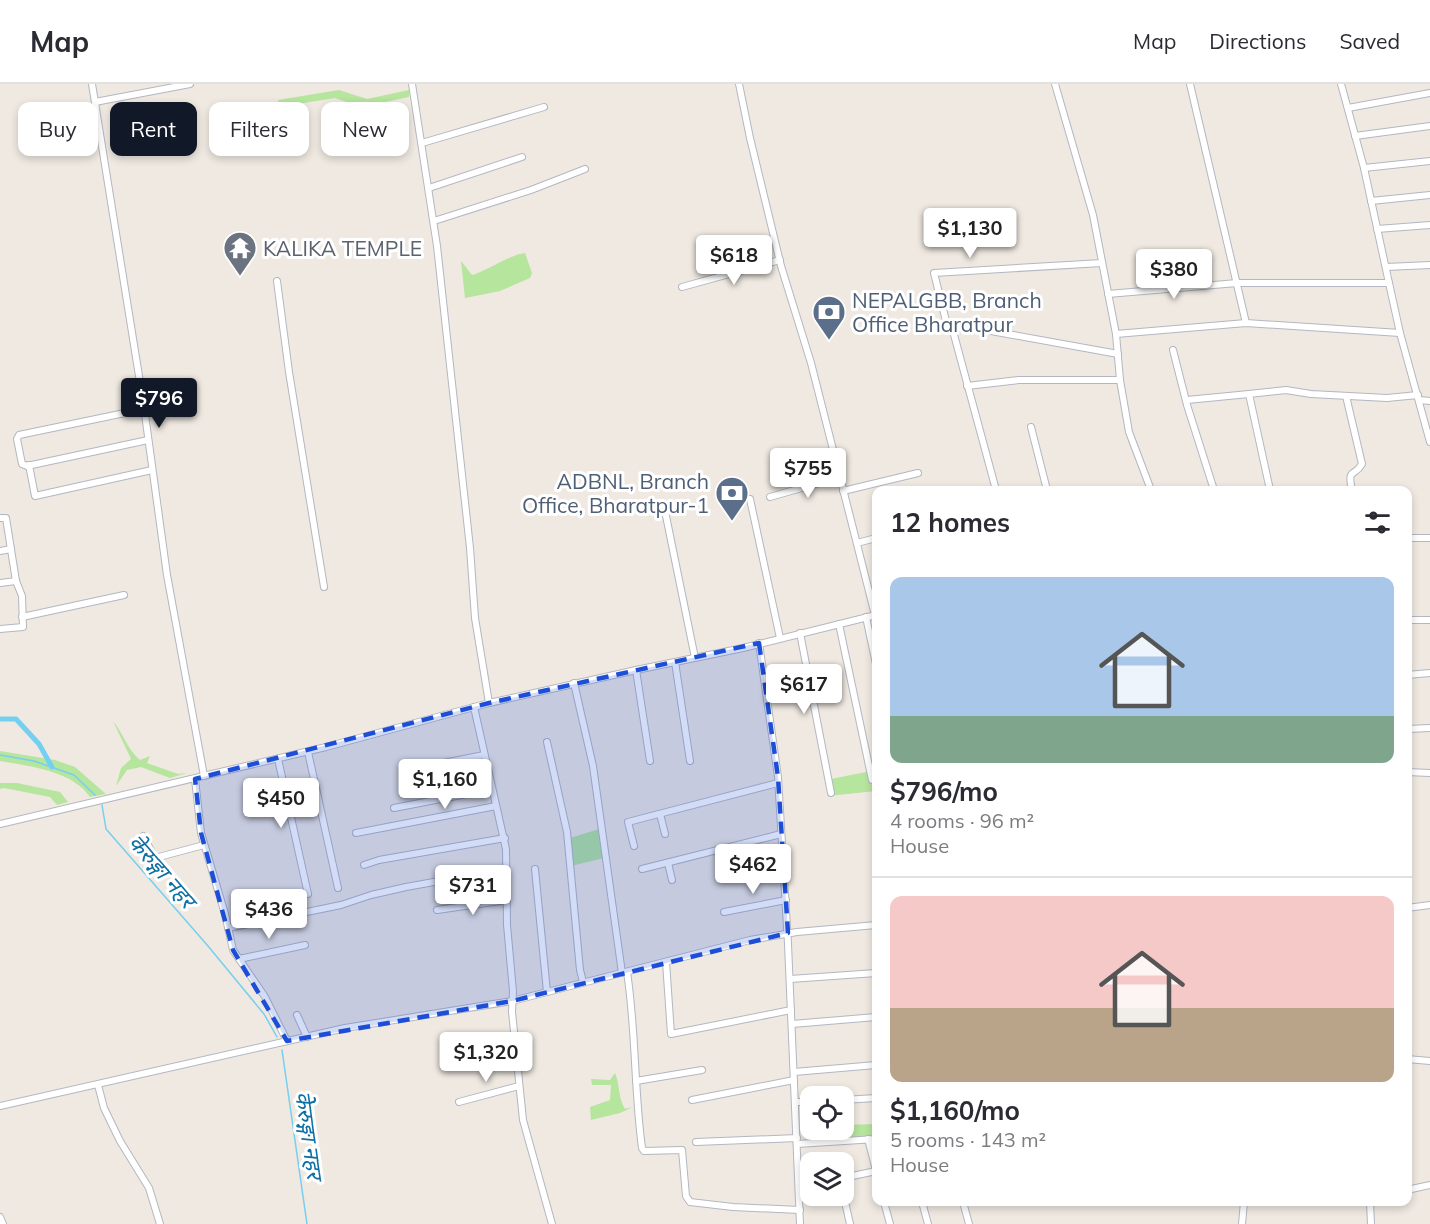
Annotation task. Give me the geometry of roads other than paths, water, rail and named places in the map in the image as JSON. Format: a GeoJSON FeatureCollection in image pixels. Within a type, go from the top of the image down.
{"type":"FeatureCollection","features":[{"type":"Feature","properties":{"kind":"street"},"geometry":{"type":"LineString","coordinates":[[93,84],[95,102],[186,84]]}},
{"type":"Feature","properties":{"kind":"street"},"geometry":{"type":"LineString","coordinates":[[412,84],[434,221],[475,618],[489,703]]}},
{"type":"Feature","properties":{"kind":"street"},"geometry":{"type":"LineString","coordinates":[[739,84],[780,260],[811,363],[872,600]]}},
{"type":"Feature","properties":{"kind":"street"},"geometry":{"type":"LineString","coordinates":[[1055,84],[1093,215],[1116,334],[1120,380],[1129,432],[1149,486]]}},
{"type":"Feature","properties":{"kind":"street"},"geometry":{"type":"LineString","coordinates":[[1190,84],[1246,323]]}},
{"type":"Feature","properties":{"kind":"street"},"geometry":{"type":"LineString","coordinates":[[1341,84],[1364,168],[1400,333],[1430,442]]}},
{"type":"Feature","properties":{"kind":"street"},"geometry":{"type":"LineString","coordinates":[[1348,108],[1430,93]]}},
{"type":"Feature","properties":{"kind":"street"},"geometry":{"type":"LineString","coordinates":[[422,143],[544,106]]}},
{"type":"Feature","properties":{"kind":"street"},"geometry":{"type":"LineString","coordinates":[[98,121],[144,409],[167,575],[204,776]]}},
{"type":"Feature","properties":{"kind":"street"},"geometry":{"type":"LineString","coordinates":[[1355,136],[1430,126]]}},
{"type":"Feature","properties":{"kind":"street"},"geometry":{"type":"LineString","coordinates":[[429,188],[522,157]]}},
{"type":"Feature","properties":{"kind":"street"},"geometry":{"type":"LineString","coordinates":[[1364,168],[1430,161]]}},
{"type":"Feature","properties":{"kind":"street"},"geometry":{"type":"LineString","coordinates":[[434,221],[531,190],[585,169]]}},
{"type":"Feature","properties":{"kind":"street"},"geometry":{"type":"LineString","coordinates":[[1371,201],[1430,195]]}},
{"type":"Feature","properties":{"kind":"street"},"geometry":{"type":"LineString","coordinates":[[1377,229],[1430,225]]}},
{"type":"Feature","properties":{"kind":"street"},"geometry":{"type":"LineString","coordinates":[[682,287],[780,260]]}},
{"type":"Feature","properties":{"kind":"street"},"geometry":{"type":"LineString","coordinates":[[995,486],[953,331],[948,329],[934,273],[1102,263]]}},
{"type":"Feature","properties":{"kind":"street"},"geometry":{"type":"LineString","coordinates":[[1386,267],[1430,265]]}},
{"type":"Feature","properties":{"kind":"street"},"geometry":{"type":"LineString","coordinates":[[277,281],[290,381],[324,587]]}},
{"type":"Feature","properties":{"kind":"street"},"geometry":{"type":"LineString","coordinates":[[1108,294],[1237,282],[1389,283]]}},
{"type":"Feature","properties":{"kind":"street"},"geometry":{"type":"LineString","coordinates":[[1116,334],[1246,323],[1400,333]]}},
{"type":"Feature","properties":{"kind":"street"},"geometry":{"type":"LineString","coordinates":[[953,331],[955,327],[980,329],[1118,354]]}},
{"type":"Feature","properties":{"kind":"street"},"geometry":{"type":"LineString","coordinates":[[1173,350],[1213,486]]}},
{"type":"Feature","properties":{"kind":"street"},"geometry":{"type":"LineString","coordinates":[[968,386],[1019,380],[1120,380]]}},
{"type":"Feature","properties":{"kind":"street"},"geometry":{"type":"LineString","coordinates":[[1186,400],[1286,390],[1311,394],[1419,398],[1430,401]]}},
{"type":"Feature","properties":{"kind":"street"},"geometry":{"type":"LineString","coordinates":[[1249,394],[1269,486]]}},
{"type":"Feature","properties":{"kind":"street"},"geometry":{"type":"LineString","coordinates":[[1346,396],[1362,464],[1360,468],[1352,472],[1351,486]]}},
{"type":"Feature","properties":{"kind":"street"},"geometry":{"type":"LineString","coordinates":[[144,409],[19,435],[17,439],[22,464],[29,465],[148,440]]}},
{"type":"Feature","properties":{"kind":"street"},"geometry":{"type":"LineString","coordinates":[[1031,427],[1046,486]]}},
{"type":"Feature","properties":{"kind":"street"},"geometry":{"type":"LineString","coordinates":[[29,465],[35,496],[152,470]]}},
{"type":"Feature","properties":{"kind":"street"},"geometry":{"type":"LineString","coordinates":[[843,491],[918,473]]}},
{"type":"Feature","properties":{"kind":"street"},"geometry":{"type":"LineString","coordinates":[[770,497],[840,477]]}},
{"type":"Feature","properties":{"kind":"street"},"geometry":{"type":"LineString","coordinates":[[750,499],[780,638]]}},
{"type":"Feature","properties":{"kind":"street"},"geometry":{"type":"LineString","coordinates":[[665,511],[695,658]]}},
{"type":"Feature","properties":{"kind":"street"},"geometry":{"type":"LineString","coordinates":[[0,518],[6,518],[16,581],[22,596],[23,627],[0,629]]}},
{"type":"Feature","properties":{"kind":"street"},"geometry":{"type":"LineString","coordinates":[[1412,538],[1430,538]]}},
{"type":"Feature","properties":{"kind":"street"},"geometry":{"type":"LineString","coordinates":[[857,543],[872,539]]}},
{"type":"Feature","properties":{"kind":"street"},"geometry":{"type":"LineString","coordinates":[[0,551],[11,549]]}},
{"type":"Feature","properties":{"kind":"street"},"geometry":{"type":"LineString","coordinates":[[0,583],[16,581]]}},
{"type":"Feature","properties":{"kind":"street"},"geometry":{"type":"LineString","coordinates":[[21,617],[124,595]]}},
{"type":"Feature","properties":{"kind":"street"},"geometry":{"type":"LineString","coordinates":[[0,824],[308,752],[489,703],[636,669],[695,658],[872,616]]}},
{"type":"Feature","properties":{"kind":"street"},"geometry":{"type":"LineString","coordinates":[[866,617],[872,645]]}},
{"type":"Feature","properties":{"kind":"street"},"geometry":{"type":"LineString","coordinates":[[1412,621],[1430,620]]}},
{"type":"Feature","properties":{"kind":"street"},"geometry":{"type":"LineString","coordinates":[[839,624],[872,780]]}},
{"type":"Feature","properties":{"kind":"street"},"geometry":{"type":"LineString","coordinates":[[801,633],[831,793]]}},
{"type":"Feature","properties":{"kind":"street"},"geometry":{"type":"LineString","coordinates":[[759,643],[778,783],[788,933],[800,1224]]}},
{"type":"Feature","properties":{"kind":"street"},"geometry":{"type":"LineString","coordinates":[[675,662],[690,761]]}},
{"type":"Feature","properties":{"kind":"street"},"geometry":{"type":"LineString","coordinates":[[636,669],[650,761]]}},
{"type":"Feature","properties":{"kind":"street"},"geometry":{"type":"LineString","coordinates":[[1412,675],[1430,673]]}},
{"type":"Feature","properties":{"kind":"street"},"geometry":{"type":"LineString","coordinates":[[574,683],[593,766],[625,973],[642,1148],[648,1153],[682,1150],[687,1196],[690,1202],[733,1207],[800,1210]]}},
{"type":"Feature","properties":{"kind":"street"},"geometry":{"type":"LineString","coordinates":[[474,707],[505,838],[512,1001],[519,1086],[528,1142],[552,1224]]}},
{"type":"Feature","properties":{"kind":"street"},"geometry":{"type":"LineString","coordinates":[[1412,729],[1430,728]]}},
{"type":"Feature","properties":{"kind":"street"},"geometry":{"type":"LineString","coordinates":[[547,742],[567,832],[580,970],[584,982]]}},
{"type":"Feature","properties":{"kind":"street"},"geometry":{"type":"LineString","coordinates":[[308,752],[338,888]]}},
{"type":"Feature","properties":{"kind":"street"},"geometry":{"type":"LineString","coordinates":[[403,771],[484,755]]}},
{"type":"Feature","properties":{"kind":"street"},"geometry":{"type":"LineString","coordinates":[[278,759],[308,894]]}},
{"type":"Feature","properties":{"kind":"street"},"geometry":{"type":"LineString","coordinates":[[1412,772],[1430,773]]}},
{"type":"Feature","properties":{"kind":"street"},"geometry":{"type":"LineString","coordinates":[[195,778],[204,845],[233,950],[265,997],[287,1041]]}},
{"type":"Feature","properties":{"kind":"street"},"geometry":{"type":"LineString","coordinates":[[634,846],[628,822],[778,783]]}},
{"type":"Feature","properties":{"kind":"street"},"geometry":{"type":"LineString","coordinates":[[394,808],[492,789]]}},
{"type":"Feature","properties":{"kind":"street"},"geometry":{"type":"LineString","coordinates":[[356,833],[496,806]]}},
{"type":"Feature","properties":{"kind":"street"},"geometry":{"type":"LineString","coordinates":[[660,814],[665,834]]}},
{"type":"Feature","properties":{"kind":"street"},"geometry":{"type":"LineString","coordinates":[[642,869],[781,834]]}},
{"type":"Feature","properties":{"kind":"street"},"geometry":{"type":"LineString","coordinates":[[143,836],[155,858],[204,845]]}},
{"type":"Feature","properties":{"kind":"street"},"geometry":{"type":"LineString","coordinates":[[363,865],[505,838]]}},
{"type":"Feature","properties":{"kind":"street"},"geometry":{"type":"LineString","coordinates":[[668,863],[672,880]]}},
{"type":"Feature","properties":{"kind":"street"},"geometry":{"type":"LineString","coordinates":[[228,928],[341,905],[405,887],[506,869]]}},
{"type":"Feature","properties":{"kind":"street"},"geometry":{"type":"LineString","coordinates":[[535,869],[547,992]]}},
{"type":"Feature","properties":{"kind":"street"},"geometry":{"type":"LineString","coordinates":[[437,910],[507,900]]}},
{"type":"Feature","properties":{"kind":"street"},"geometry":{"type":"LineString","coordinates":[[724,912],[786,900]]}},
{"type":"Feature","properties":{"kind":"street"},"geometry":{"type":"LineString","coordinates":[[1412,907],[1430,905]]}},
{"type":"Feature","properties":{"kind":"street"},"geometry":{"type":"LineString","coordinates":[[0,1106],[345,1028],[512,1001],[750,940],[788,933],[872,925]]}},
{"type":"Feature","properties":{"kind":"street"},"geometry":{"type":"LineString","coordinates":[[238,959],[305,945]]}},
{"type":"Feature","properties":{"kind":"street"},"geometry":{"type":"LineString","coordinates":[[666,962],[671,1034],[791,1011]]}},
{"type":"Feature","properties":{"kind":"street"},"geometry":{"type":"LineString","coordinates":[[790,979],[872,973]]}},
{"type":"Feature","properties":{"kind":"street"},"geometry":{"type":"LineString","coordinates":[[297,1015],[307,1037]]}},
{"type":"Feature","properties":{"kind":"street"},"geometry":{"type":"LineString","coordinates":[[792,1024],[872,1017]]}},
{"type":"Feature","properties":{"kind":"street"},"geometry":{"type":"LineString","coordinates":[[1412,1059],[1430,1061]]}},
{"type":"Feature","properties":{"kind":"street"},"geometry":{"type":"LineString","coordinates":[[794,1072],[872,1065]]}},
{"type":"Feature","properties":{"kind":"street"},"geometry":{"type":"LineString","coordinates":[[636,1081],[702,1070]]}},
{"type":"Feature","properties":{"kind":"street"},"geometry":{"type":"LineString","coordinates":[[692,1100],[794,1080]]}},
{"type":"Feature","properties":{"kind":"street"},"geometry":{"type":"LineString","coordinates":[[98,1085],[108,1116],[120,1141],[149,1188],[160,1224]]}},
{"type":"Feature","properties":{"kind":"street"},"geometry":{"type":"LineString","coordinates":[[459,1102],[519,1086]]}},
{"type":"Feature","properties":{"kind":"street"},"geometry":{"type":"LineString","coordinates":[[854,1099],[872,1098]]}},
{"type":"Feature","properties":{"kind":"street"},"geometry":{"type":"LineString","coordinates":[[795,1102],[800,1102]]}},
{"type":"Feature","properties":{"kind":"street"},"geometry":{"type":"LineString","coordinates":[[868,1140],[872,1155]]}},
{"type":"Feature","properties":{"kind":"street"},"geometry":{"type":"LineString","coordinates":[[696,1143],[872,1140]]}},
{"type":"Feature","properties":{"kind":"street"},"geometry":{"type":"LineString","coordinates":[[854,1176],[872,1171]]}},
{"type":"Feature","properties":{"kind":"street"},"geometry":{"type":"LineString","coordinates":[[1412,1189],[1430,1185]]}},
{"type":"Feature","properties":{"kind":"street"},"geometry":{"type":"LineString","coordinates":[[846,1206],[850,1224]]}},
{"type":"Feature","properties":{"kind":"street"},"geometry":{"type":"LineString","coordinates":[[885,1206],[890,1224]]}},
{"type":"Feature","properties":{"kind":"street"},"geometry":{"type":"LineString","coordinates":[[923,1206],[928,1224]]}},
{"type":"Feature","properties":{"kind":"street"},"geometry":{"type":"LineString","coordinates":[[964,1206],[969,1224]]}},
{"type":"Feature","properties":{"kind":"street"},"geometry":{"type":"LineString","coordinates":[[1242,1224],[1244,1206]]}},
{"type":"Feature","properties":{"kind":"street"},"geometry":{"type":"LineString","coordinates":[[1370,1206],[1371,1224]]}},
{"type":"Feature","properties":{"kind":"street"},"geometry":{"type":"LineString","coordinates":[[0,1217],[3,1224]]}},
{"type":"Feature","properties":{"kind":"waterway"},"geometry":{"type":"LineString","coordinates":[[0,719],[16,719],[39,744],[52,767]]}},
{"type":"Feature","properties":{"kind":"waterway"},"geometry":{"type":"LineString","coordinates":[[0,755],[34,761],[74,775],[95,795]]}},
{"type":"Feature","properties":{"kind":"waterway","name":"केरुङ्गा नहर"},"geometry":{"type":"LineString","coordinates":[[102,805],[106,829],[264,1014],[277,1037]]}},
{"type":"Feature","properties":{"kind":"waterway","name":"केेरुङ्गा नहर"},"geometry":{"type":"LineString","coordinates":[[282,1050],[307,1224]]}},
{"type":"Feature","properties":{"kind":"place","name":"KALIKA TEMPLE"},"geometry":{"type":"Point","coordinates":[240,277]}},
{"type":"Feature","properties":{"kind":"place","name":"NEPALGBB, Branch Office Bharatpur"},"geometry":{"type":"Point","coordinates":[829,341]}},
{"type":"Feature","properties":{"kind":"place","name":"ADBNL, Branch Office, Bharatpur-1"},"geometry":{"type":"Point","coordinates":[732,522]}}]}
